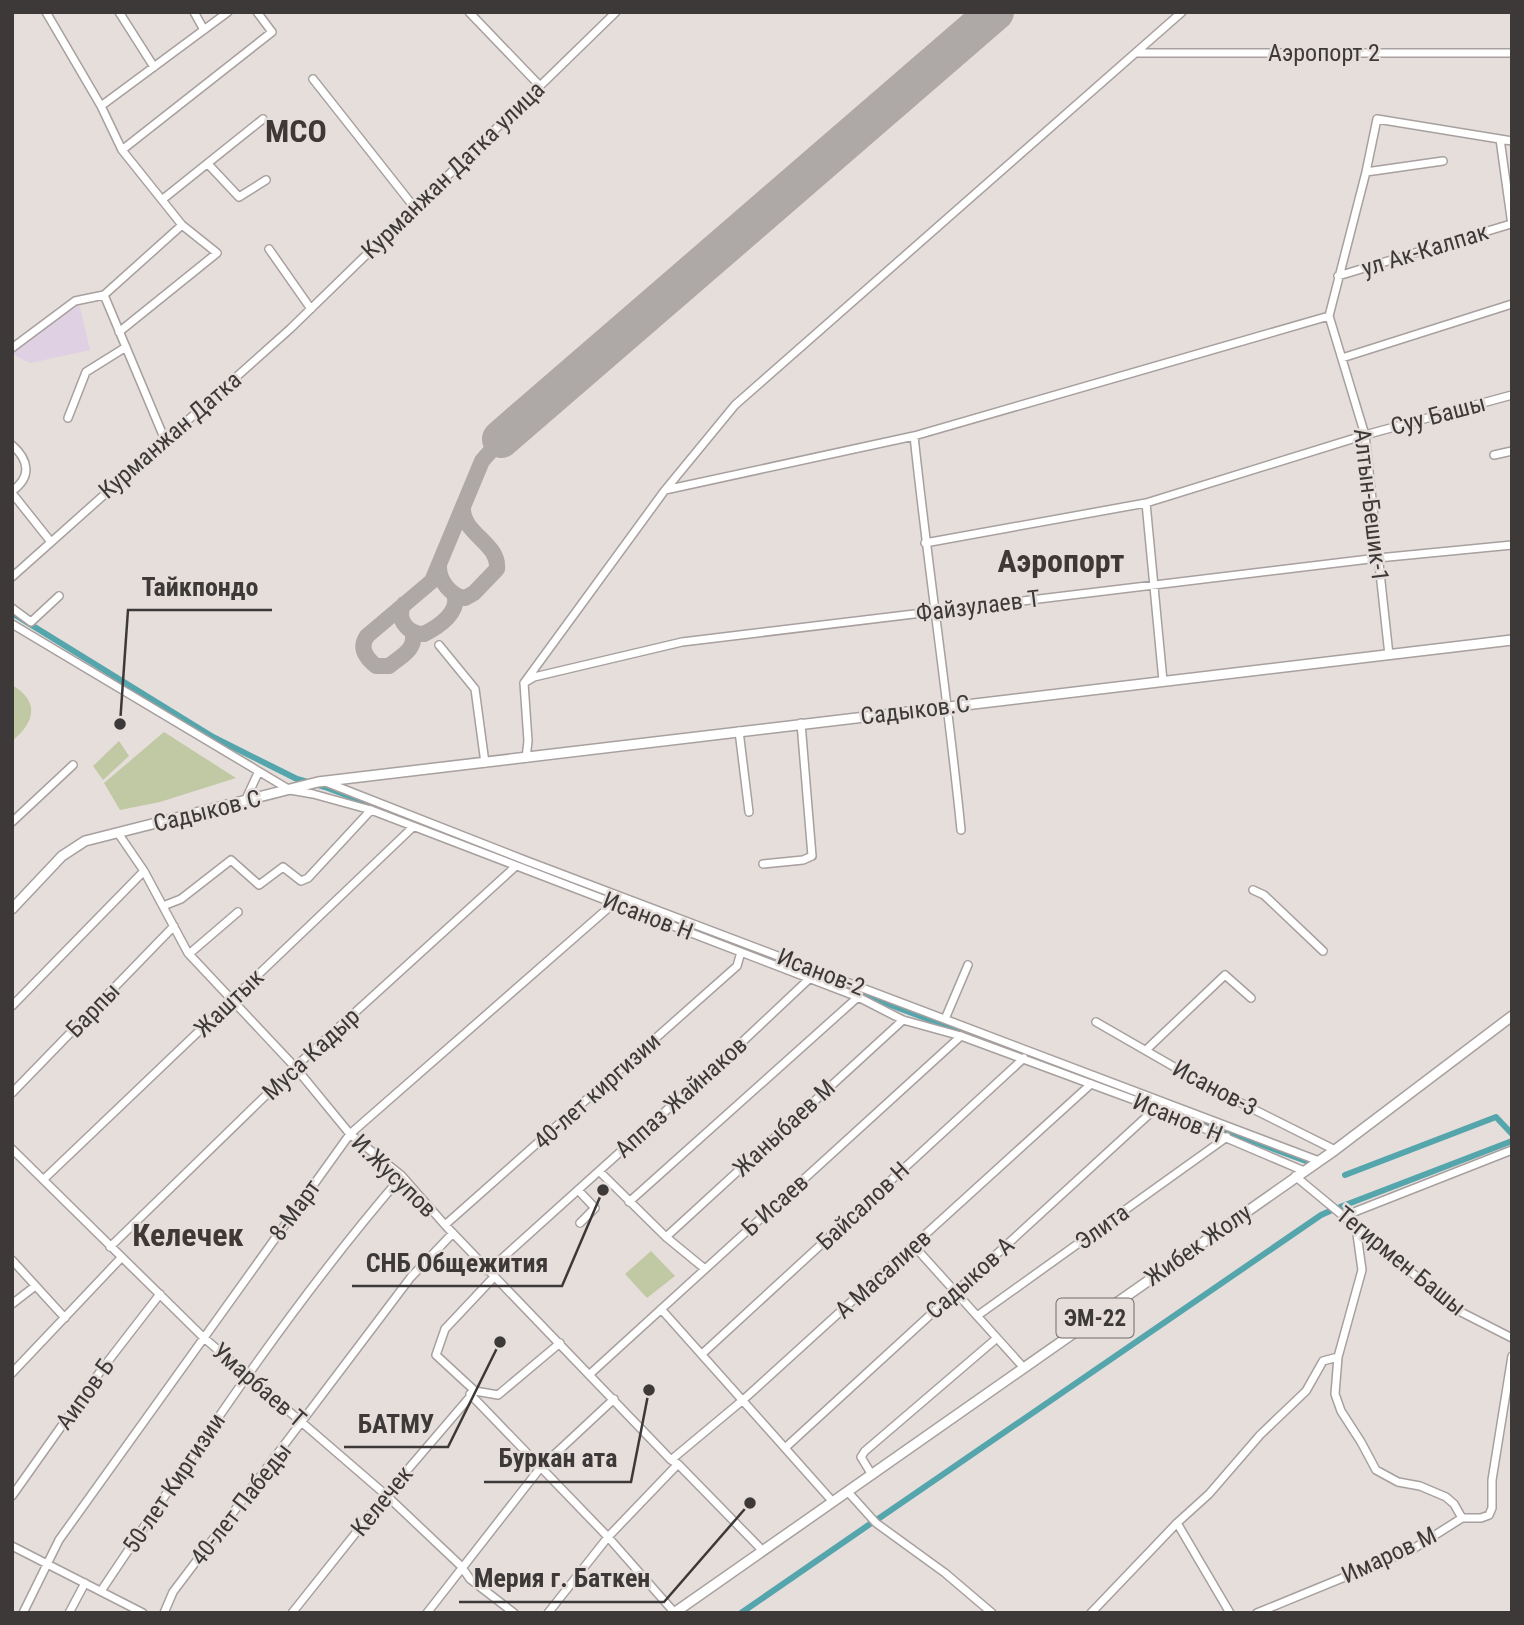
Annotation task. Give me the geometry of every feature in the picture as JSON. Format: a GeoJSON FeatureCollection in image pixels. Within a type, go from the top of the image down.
{"type":"FeatureCollection","features":[{"type":"Feature","properties":{"kind":"main road","name":"Садыков.С"},"geometry":{"type":"LineString","coordinates":[[12,909],[73,847],[85,841],[320,781],[1512,640]]}},
{"type":"Feature","properties":{"kind":"main road","name":"Жибек Жолу"},"geometry":{"type":"LineString","coordinates":[[674,1613],[1335,1150],[1512,1016]]}},
{"type":"Feature","properties":{"kind":"street"},"geometry":{"type":"LineString","coordinates":[[46,12],[102,106],[122,150],[182,225],[218,253],[120,332]]}},
{"type":"Feature","properties":{"kind":"street"},"geometry":{"type":"LineString","coordinates":[[119,12],[154,67]]}},
{"type":"Feature","properties":{"kind":"street"},"geometry":{"type":"LineString","coordinates":[[194,12],[204,30]]}},
{"type":"Feature","properties":{"kind":"street"},"geometry":{"type":"LineString","coordinates":[[102,106],[228,12]]}},
{"type":"Feature","properties":{"kind":"street"},"geometry":{"type":"LineString","coordinates":[[122,150],[272,32],[257,12]]}},
{"type":"Feature","properties":{"kind":"street"},"geometry":{"type":"LineString","coordinates":[[469,12],[540,86]]}},
{"type":"Feature","properties":{"kind":"street","name":"Курманжан Датка улица"},"geometry":{"type":"LineString","coordinates":[[290,329],[616,12]]}},
{"type":"Feature","properties":{"kind":"street"},"geometry":{"type":"LineString","coordinates":[[526,758],[528,741],[524,682],[665,490],[735,405],[1182,12]]}},
{"type":"Feature","properties":{"kind":"street","name":"Аэропорт 2"},"geometry":{"type":"LineString","coordinates":[[1136,53],[1512,53]]}},
{"type":"Feature","properties":{"kind":"street"},"geometry":{"type":"LineString","coordinates":[[313,79],[414,207]]}},
{"type":"Feature","properties":{"kind":"street"},"geometry":{"type":"LineString","coordinates":[[163,199],[263,119]]}},
{"type":"Feature","properties":{"kind":"street"},"geometry":{"type":"LineString","coordinates":[[665,490],[914,436],[1329,316],[1377,119],[1512,141]]}},
{"type":"Feature","properties":{"kind":"street"},"geometry":{"type":"LineString","coordinates":[[1500,139],[1512,225]]}},
{"type":"Feature","properties":{"kind":"street"},"geometry":{"type":"LineString","coordinates":[[1366,172],[1443,161]]}},
{"type":"Feature","properties":{"kind":"street"},"geometry":{"type":"LineString","coordinates":[[208,164],[239,197],[266,180]]}},
{"type":"Feature","properties":{"kind":"street"},"geometry":{"type":"LineString","coordinates":[[12,348],[75,301],[104,295],[182,225]]}},
{"type":"Feature","properties":{"kind":"street","name":"ул Ак-Калпак"},"geometry":{"type":"LineString","coordinates":[[1338,276],[1512,225]]}},
{"type":"Feature","properties":{"kind":"street"},"geometry":{"type":"LineString","coordinates":[[269,249],[311,309]]}},
{"type":"Feature","properties":{"kind":"street"},"geometry":{"type":"LineString","coordinates":[[104,295],[165,440]]}},
{"type":"Feature","properties":{"kind":"street"},"geometry":{"type":"LineString","coordinates":[[1342,358],[1512,304]]}},
{"type":"Feature","properties":{"kind":"street","name":"Алтын-Бешик-1"},"geometry":{"type":"LineString","coordinates":[[1329,316],[1365,435],[1389,655]]}},
{"type":"Feature","properties":{"kind":"street","name":"Курманжан Датка"},"geometry":{"type":"LineString","coordinates":[[13,576],[290,329]]}},
{"type":"Feature","properties":{"kind":"street"},"geometry":{"type":"LineString","coordinates":[[68,418],[86,372],[126,347]]}},
{"type":"Feature","properties":{"kind":"street","name":"Суу Башы"},"geometry":{"type":"LineString","coordinates":[[925,543],[1146,503],[1365,435],[1512,395]]}},
{"type":"Feature","properties":{"kind":"street"},"geometry":{"type":"LineString","coordinates":[[914,436],[961,830]]}},
{"type":"Feature","properties":{"kind":"street"},"geometry":{"type":"LineString","coordinates":[[12,445],[23,455],[27,472],[20,485],[12,492],[51,542]]}},
{"type":"Feature","properties":{"kind":"street"},"geometry":{"type":"LineString","coordinates":[[1494,455],[1512,451]]}},
{"type":"Feature","properties":{"kind":"street"},"geometry":{"type":"LineString","coordinates":[[1146,503],[1163,681]]}},
{"type":"Feature","properties":{"kind":"street","name":"Файзулаев Т"},"geometry":{"type":"LineString","coordinates":[[524,682],[534,677],[682,642],[1378,558],[1512,545]]}},
{"type":"Feature","properties":{"kind":"street"},"geometry":{"type":"LineString","coordinates":[[12,608],[32,622],[59,596]]}},
{"type":"Feature","properties":{"kind":"street","name":"Исанов Н"},"geometry":{"type":"LineString","coordinates":[[12,624],[258,773],[293,789],[371,810],[858,997],[903,1020],[961,1036],[1156,1108],[1227,1137],[1300,1174]]}},
{"type":"Feature","properties":{"kind":"street"},"geometry":{"type":"LineString","coordinates":[[439,645],[475,689],[485,763]]}},
{"type":"Feature","properties":{"kind":"street"},"geometry":{"type":"LineString","coordinates":[[763,864],[803,860],[812,856],[801,723]]}},
{"type":"Feature","properties":{"kind":"street"},"geometry":{"type":"LineString","coordinates":[[739,731],[749,812]]}},
{"type":"Feature","properties":{"kind":"street"},"geometry":{"type":"LineString","coordinates":[[12,822],[73,765]]}},
{"type":"Feature","properties":{"kind":"street"},"geometry":{"type":"LineString","coordinates":[[245,801],[258,773]]}},
{"type":"Feature","properties":{"kind":"street","name":"Исанов-2"},"geometry":{"type":"LineString","coordinates":[[320,781],[1319,1161]]}},
{"type":"Feature","properties":{"kind":"street"},"geometry":{"type":"LineString","coordinates":[[163,906],[181,899],[231,860],[260,885],[283,867],[301,881],[309,878],[371,810]]}},
{"type":"Feature","properties":{"kind":"street","name":"Жаштык"},"geometry":{"type":"LineString","coordinates":[[44,1178],[413,827]]}},
{"type":"Feature","properties":{"kind":"street","name":"И.Жусупов"},"geometry":{"type":"LineString","coordinates":[[118,833],[144,871],[189,954],[295,1067],[350,1134],[402,1176],[491,1274],[763,1551]]}},
{"type":"Feature","properties":{"kind":"street","name":"Муса Кадыр"},"geometry":{"type":"LineString","coordinates":[[110,1247],[295,1067],[516,866]]}},
{"type":"Feature","properties":{"kind":"street"},"geometry":{"type":"LineString","coordinates":[[12,1006],[144,871]]}},
{"type":"Feature","properties":{"kind":"street"},"geometry":{"type":"LineString","coordinates":[[1253,890],[1264,895],[1323,951]]}},
{"type":"Feature","properties":{"kind":"street","name":"8-Март"},"geometry":{"type":"LineString","coordinates":[[23,1613],[59,1540],[350,1134],[614,903]]}},
{"type":"Feature","properties":{"kind":"street"},"geometry":{"type":"LineString","coordinates":[[189,954],[238,912]]}},
{"type":"Feature","properties":{"kind":"street","name":"Барпы"},"geometry":{"type":"LineString","coordinates":[[12,1093],[174,926]]}},
{"type":"Feature","properties":{"kind":"street","name":"40-лет киргизии"},"geometry":{"type":"LineString","coordinates":[[445,1225],[737,966],[741,952]]}},
{"type":"Feature","properties":{"kind":"street"},"geometry":{"type":"LineString","coordinates":[[945,1019],[968,965]]}},
{"type":"Feature","properties":{"kind":"street"},"geometry":{"type":"LineString","coordinates":[[1146,1050],[1225,975],[1251,998]]}},
{"type":"Feature","properties":{"kind":"street","name":"Аппаз Жайнаков"},"geometry":{"type":"LineString","coordinates":[[473,1392],[436,1355],[445,1329],[491,1274],[578,1190],[809,979]]}},
{"type":"Feature","properties":{"kind":"street","name":"Аппаз Жайнаков"},"geometry":{"type":"LineString","coordinates":[[629,1202],[858,997]]}},
{"type":"Feature","properties":{"kind":"street","name":"Жаныбаев М"},"geometry":{"type":"LineString","coordinates":[[666,1237],[903,1020]]}},
{"type":"Feature","properties":{"kind":"street","name":"Исанов-3"},"geometry":{"type":"LineString","coordinates":[[1096,1022],[1209,1087],[1335,1150]]}},
{"type":"Feature","properties":{"kind":"street","name":"Б Исаев"},"geometry":{"type":"LineString","coordinates":[[590,1374],[961,1036]]}},
{"type":"Feature","properties":{"kind":"street","name":"Байсалов Н"},"geometry":{"type":"LineString","coordinates":[[702,1354],[1024,1058]]}},
{"type":"Feature","properties":{"kind":"street","name":"А Масалиев"},"geometry":{"type":"LineString","coordinates":[[548,1613],[608,1537],[674,1462],[1091,1084]]}},
{"type":"Feature","properties":{"kind":"street","name":"Садыков А"},"geometry":{"type":"LineString","coordinates":[[785,1448],[1156,1108]]}},
{"type":"Feature","properties":{"kind":"street","name":"Элита"},"geometry":{"type":"LineString","coordinates":[[977,1316],[1227,1137]]}},
{"type":"Feature","properties":{"kind":"street","name":"Умарбаев Т"},"geometry":{"type":"LineString","coordinates":[[12,1149],[204,1337],[386,1495],[461,1566],[470,1579],[514,1613]]}},
{"type":"Feature","properties":{"kind":"street"},"geometry":{"type":"LineString","coordinates":[[1343,1216],[1512,1150]]}},
{"type":"Feature","properties":{"kind":"street"},"geometry":{"type":"LineString","coordinates":[[598,1171],[666,1237],[705,1269]]}},
{"type":"Feature","properties":{"kind":"street","name":"Тегирмен Башы"},"geometry":{"type":"LineString","coordinates":[[1300,1174],[1343,1216],[1457,1310],[1512,1338]]}},
{"type":"Feature","properties":{"kind":"street","name":"50-лет Киргизии"},"geometry":{"type":"LineString","coordinates":[[101,1591],[248,1375],[373,1209],[402,1176]]}},
{"type":"Feature","properties":{"kind":"street"},"geometry":{"type":"LineString","coordinates":[[578,1190],[595,1208],[580,1223]]}},
{"type":"Feature","properties":{"kind":"street"},"geometry":{"type":"LineString","coordinates":[[1356,1227],[1362,1270],[1338,1357],[1335,1394],[1338,1403],[1376,1470],[1398,1482],[1420,1486],[1447,1497],[1462,1518]]}},
{"type":"Feature","properties":{"kind":"street","name":"40-лет Пабеды"},"geometry":{"type":"LineString","coordinates":[[164,1613],[173,1592],[411,1278],[453,1233]]}},
{"type":"Feature","properties":{"kind":"street"},"geometry":{"type":"LineString","coordinates":[[914,1246],[1024,1368]]}},
{"type":"Feature","properties":{"kind":"street"},"geometry":{"type":"LineString","coordinates":[[12,1373],[121,1258]]}},
{"type":"Feature","properties":{"kind":"street"},"geometry":{"type":"LineString","coordinates":[[12,1260],[65,1318]]}},
{"type":"Feature","properties":{"kind":"street"},"geometry":{"type":"LineString","coordinates":[[12,1304],[34,1287]]}},
{"type":"Feature","properties":{"kind":"street","name":"Аипов Б"},"geometry":{"type":"LineString","coordinates":[[12,1496],[102,1369],[160,1294]]}},
{"type":"Feature","properties":{"kind":"street"},"geometry":{"type":"LineString","coordinates":[[661,1309],[834,1502]]}},
{"type":"Feature","properties":{"kind":"street"},"geometry":{"type":"LineString","coordinates":[[872,1475],[860,1457],[865,1451],[997,1338]]}},
{"type":"Feature","properties":{"kind":"street"},"geometry":{"type":"LineString","coordinates":[[473,1392],[498,1395],[560,1343]]}},
{"type":"Feature","properties":{"kind":"street","name":"Имаров М"},"geometry":{"type":"LineString","coordinates":[[1257,1613],[1413,1549],[1462,1518],[1489,1515],[1512,1356]]}},
{"type":"Feature","properties":{"kind":"street"},"geometry":{"type":"LineString","coordinates":[[1091,1613],[1306,1391],[1323,1361],[1338,1357]]}},
{"type":"Feature","properties":{"kind":"street"},"geometry":{"type":"LineString","coordinates":[[473,1392],[608,1537],[674,1613]]}},
{"type":"Feature","properties":{"kind":"street","name":"Келечек"},"geometry":{"type":"LineString","coordinates":[[292,1613],[473,1392]]}},
{"type":"Feature","properties":{"kind":"street"},"geometry":{"type":"LineString","coordinates":[[426,1613],[541,1467],[614,1399]]}},
{"type":"Feature","properties":{"kind":"street"},"geometry":{"type":"LineString","coordinates":[[848,1492],[876,1523],[945,1573],[992,1613]]}},
{"type":"Feature","properties":{"kind":"street"},"geometry":{"type":"LineString","coordinates":[[1177,1523],[1230,1613]]}},
{"type":"Feature","properties":{"kind":"street"},"geometry":{"type":"LineString","coordinates":[[12,1546],[143,1613]]}},
{"type":"Feature","properties":{"kind":"street"},"geometry":{"type":"LineString","coordinates":[[69,1613],[85,1583]]}},
{"type":"Feature","properties":{"kind":"shaded area"},"geometry":{"type":"Polygon","coordinates":[[[79,303],[90,350],[30,363],[12,354],[12,349],[79,303]]]}},
{"type":"Feature","properties":{"kind":"green space"},"geometry":{"type":"Polygon","coordinates":[[[12,685],[27,698],[31,713],[25,727],[12,741],[12,685]]]}},
{"type":"Feature","properties":{"kind":"green space"},"geometry":{"type":"Polygon","coordinates":[[[164,732],[236,778],[160,802],[120,810],[104,783],[164,732]]]}},
{"type":"Feature","properties":{"kind":"green space"},"geometry":{"type":"Polygon","coordinates":[[[119,741],[129,756],[103,780],[93,766],[119,741]]]}},
{"type":"Feature","properties":{"kind":"green space"},"geometry":{"type":"Polygon","coordinates":[[[651,1251],[675,1276],[647,1298],[625,1274],[651,1251]]]}},
{"type":"Feature","properties":{"kind":"waterway"},"geometry":{"type":"LineString","coordinates":[[12,613],[213,737],[297,779],[325,787],[1144,1100]]}},
{"type":"Feature","properties":{"kind":"waterway"},"geometry":{"type":"LineString","coordinates":[[1164,1108],[1306,1161]]}},
{"type":"Feature","properties":{"kind":"waterway"},"geometry":{"type":"LineString","coordinates":[[1345,1175],[1496,1117],[1512,1134]]}},
{"type":"Feature","properties":{"kind":"waterway"},"geometry":{"type":"LineString","coordinates":[[1340,1207],[1512,1141]]}},
{"type":"Feature","properties":{"kind":"waterway"},"geometry":{"type":"LineString","coordinates":[[878,1519],[1330,1211]]}},
{"type":"Feature","properties":{"kind":"waterway"},"geometry":{"type":"LineString","coordinates":[[741,1613],[870,1524]]}},
{"type":"Feature","properties":{"kind":"taxiway"},"geometry":{"type":"LineString","coordinates":[[412,631],[411,647],[389,666],[376,666],[369,660],[364,645],[367,636],[432,581],[482,461],[501,439]]}},
{"type":"Feature","properties":{"kind":"taxiway"},"geometry":{"type":"LineString","coordinates":[[439,567],[447,587],[465,598],[474,593],[497,569],[493,553],[469,525],[463,509]]}},
{"type":"Feature","properties":{"kind":"taxiway"},"geometry":{"type":"LineString","coordinates":[[404,604],[401,615],[405,625],[424,634],[451,613],[454,594]]}},
{"type":"Feature","properties":{"kind":"runway"},"geometry":{"type":"LineString","coordinates":[[501,439],[995,12]]}},
{"type":"Feature","properties":{"kind":"place","name":"Тайкпондо"},"geometry":{"type":"Point","coordinates":[120,724]}},
{"type":"Feature","properties":{"kind":"place","name":"СНБ Общежития"},"geometry":{"type":"Point","coordinates":[603,1190]}},
{"type":"Feature","properties":{"kind":"place","name":"БАТМУ"},"geometry":{"type":"Point","coordinates":[500,1342]}},
{"type":"Feature","properties":{"kind":"place","name":"Буркан ата"},"geometry":{"type":"Point","coordinates":[649,1390]}},
{"type":"Feature","properties":{"kind":"place","name":"Мерия г. Бaткен"},"geometry":{"type":"Point","coordinates":[750,1503]}},
{"type":"Feature","properties":{"kind":"district","name":"МСО"},"geometry":{"type":"Point","coordinates":[296,131]}},
{"type":"Feature","properties":{"kind":"district","name":"Аэропорт"},"geometry":{"type":"Point","coordinates":[1061,561]}},
{"type":"Feature","properties":{"kind":"district","name":"Келечек"},"geometry":{"type":"Point","coordinates":[188,1235]}}]}
